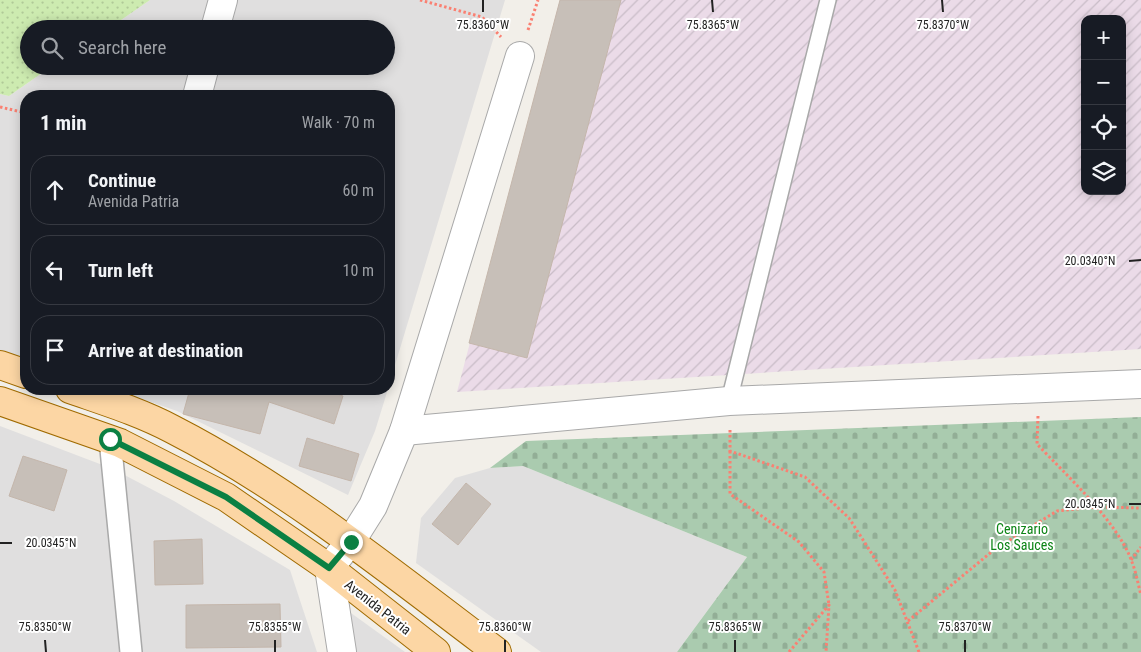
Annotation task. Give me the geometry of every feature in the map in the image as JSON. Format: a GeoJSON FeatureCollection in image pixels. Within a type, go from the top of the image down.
{"type":"FeatureCollection","features":[{"type":"Feature","properties":{"kind":"main road"},"geometry":{"type":"LineString","coordinates":[[0,364],[20,372]]}},
{"type":"Feature","properties":{"kind":"main road"},"geometry":{"type":"LineString","coordinates":[[117,396],[239,466],[351,542],[497,652]]}},
{"type":"Feature","properties":{"kind":"main road","name":"Avenida Patria"},"geometry":{"type":"LineString","coordinates":[[0,401],[110,439],[226,497],[329,568],[436,652]]}},
{"type":"Feature","properties":{"kind":"street"},"geometry":{"type":"LineString","coordinates":[[217,20],[223,0]]}},
{"type":"Feature","properties":{"kind":"street"},"geometry":{"type":"LineString","coordinates":[[342,652],[329,568],[351,542],[373,506],[404,431],[520,56]]}},
{"type":"Feature","properties":{"kind":"street"},"geometry":{"type":"LineString","coordinates":[[199,90],[203,75]]}},
{"type":"Feature","properties":{"kind":"street"},"geometry":{"type":"LineString","coordinates":[[404,431],[729,401],[1040,390],[1141,384]]}},
{"type":"Feature","properties":{"kind":"street"},"geometry":{"type":"LineString","coordinates":[[110,439],[132,652]]}},
{"type":"Feature","properties":{"kind":"lane"},"geometry":{"type":"LineString","coordinates":[[729,401],[828,0]]}},
{"type":"Feature","properties":{"kind":"path"},"geometry":{"type":"LineString","coordinates":[[420,0],[482,17],[520,56]]}},
{"type":"Feature","properties":{"kind":"path"},"geometry":{"type":"LineString","coordinates":[[0,107],[20,112]]}},
{"type":"Feature","properties":{"kind":"path"},"geometry":{"type":"LineString","coordinates":[[1040,390],[1037,444],[1096,507],[1131,560],[1141,595]]}},
{"type":"Feature","properties":{"kind":"path"},"geometry":{"type":"LineString","coordinates":[[729,401],[730,494],[799,542],[824,572],[829,604],[826,652]]}},
{"type":"Feature","properties":{"kind":"path"},"geometry":{"type":"LineString","coordinates":[[730,451],[805,477],[849,518],[895,590],[919,652]]}},
{"type":"Feature","properties":{"kind":"path"},"geometry":{"type":"LineString","coordinates":[[908,621],[995,549],[1057,511],[1096,507],[1141,508]]}},
{"type":"Feature","properties":{"kind":"path"},"geometry":{"type":"LineString","coordinates":[[1131,560],[1141,547]]}},
{"type":"Feature","properties":{"kind":"path"},"geometry":{"type":"LineString","coordinates":[[789,652],[829,604]]}},
{"type":"Feature","properties":{"kind":"shaded area"},"geometry":{"type":"Polygon","coordinates":[[[150,0],[505,0],[395,365],[395,90],[20,90],[20,357],[0,350],[0,94],[9,96],[39,75],[395,75],[395,20],[121,20],[150,0]]]}},
{"type":"Feature","properties":{"kind":"shaded area"},"geometry":{"type":"Polygon","coordinates":[[[560,0],[1141,0],[1141,349],[457,392],[560,0]]]}},
{"type":"Feature","properties":{"kind":"shaded area"},"geometry":{"type":"Polygon","coordinates":[[[130,395],[386,395],[375,431],[348,495],[177,411],[130,395]]]}},
{"type":"Feature","properties":{"kind":"shaded area"},"geometry":{"type":"Polygon","coordinates":[[[0,426],[113,469],[174,501],[290,570],[317,652],[0,652],[0,426]]]}},
{"type":"Feature","properties":{"kind":"shaded area"},"geometry":{"type":"Polygon","coordinates":[[[523,466],[747,557],[677,652],[541,652],[416,563],[421,518],[455,478],[490,468],[523,466]]]}},
{"type":"Feature","properties":{"kind":"shaded area"},"geometry":{"type":"Polygon","coordinates":[[[344,608],[405,652],[357,652],[344,608]]]}},
{"type":"Feature","properties":{"kind":"green space"},"geometry":{"type":"Polygon","coordinates":[[[0,0],[150,0],[121,20],[20,20],[20,75],[39,75],[9,96],[0,94],[0,0]]]}},
{"type":"Feature","properties":{"kind":"green space","name":"Cenizario Los Sauces"},"geometry":{"type":"Polygon","coordinates":[[[1141,417],[1141,652],[677,652],[747,557],[523,466],[490,468],[526,441],[1141,417]]]}},
{"type":"Feature","properties":{"kind":"building"},"geometry":{"type":"Polygon","coordinates":[[[560,0],[621,0],[527,358],[469,343],[560,0]]]}},
{"type":"Feature","properties":{"kind":"building"},"geometry":{"type":"Polygon","coordinates":[[[188,395],[343,396],[334,424],[269,402],[260,434],[183,414],[188,395]]]}},
{"type":"Feature","properties":{"kind":"building"},"geometry":{"type":"Polygon","coordinates":[[[307,438],[359,454],[351,481],[299,466],[307,438]]]}},
{"type":"Feature","properties":{"kind":"building"},"geometry":{"type":"Polygon","coordinates":[[[23,456],[67,470],[54,511],[9,496],[23,456]]]}},
{"type":"Feature","properties":{"kind":"building"},"geometry":{"type":"Polygon","coordinates":[[[466,483],[491,504],[458,545],[432,524],[466,483]]]}},
{"type":"Feature","properties":{"kind":"building"},"geometry":{"type":"Polygon","coordinates":[[[202,539],[203,584],[155,585],[154,541],[202,539]]]}},
{"type":"Feature","properties":{"kind":"building"},"geometry":{"type":"Polygon","coordinates":[[[280,604],[281,647],[186,648],[186,605],[280,604]]]}},
{"type":"Feature","properties":{"kind":"route"},"geometry":{"type":"LineString","coordinates":[[110,439],[120,442],[226,497],[329,568],[351,542]]}}]}
